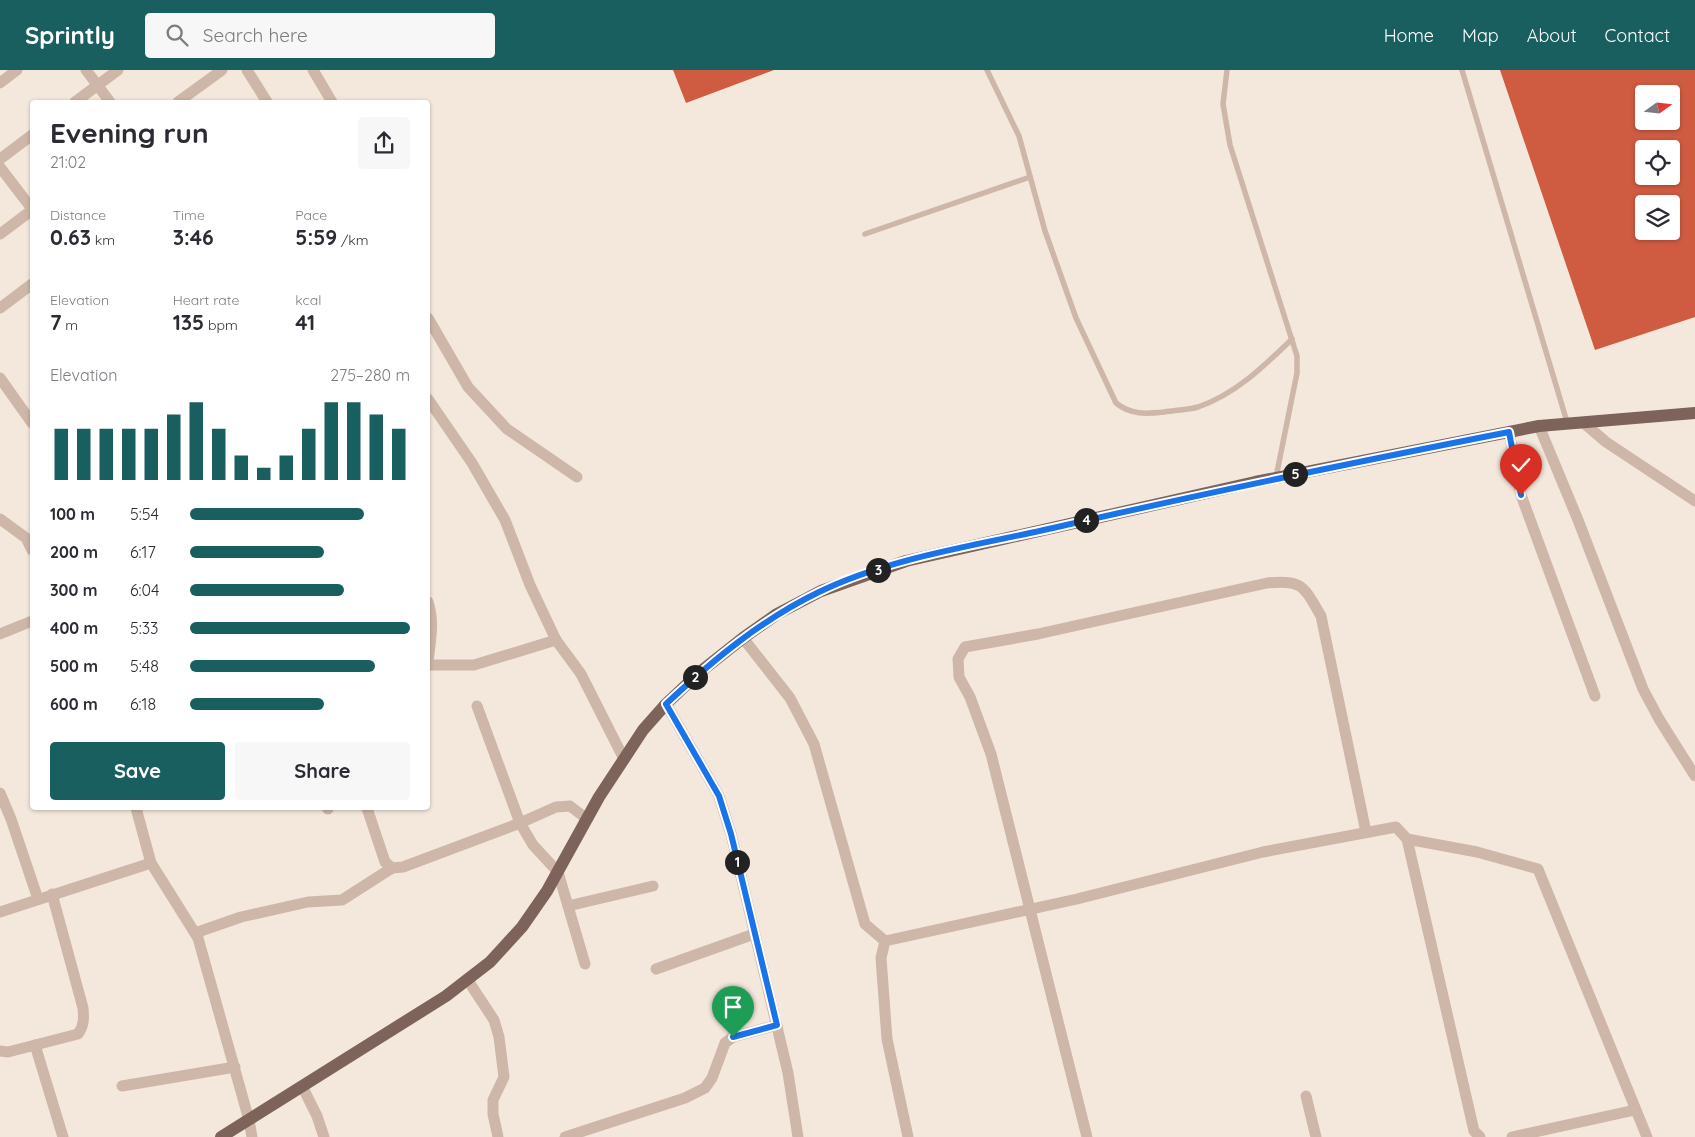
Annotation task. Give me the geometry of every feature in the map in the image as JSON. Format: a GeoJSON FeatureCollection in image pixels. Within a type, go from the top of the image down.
{"type":"FeatureCollection","features":[{"type":"Feature","properties":{"kind":"main road"},"geometry":{"type":"LineString","coordinates":[[221,1137],[446,996],[490,962],[522,927],[558,872],[624,758],[643,730],[666,704],[700,672],[743,638],[777,614],[821,591],[906,561],[1276,478],[1539,426],[1567,422],[1585,424],[1695,413]]}},
{"type":"Feature","properties":{"kind":"street"},"geometry":{"type":"LineString","coordinates":[[0,83],[17,70]]}},
{"type":"Feature","properties":{"kind":"street"},"geometry":{"type":"LineString","coordinates":[[86,70],[108,100]]}},
{"type":"Feature","properties":{"kind":"street"},"geometry":{"type":"LineString","coordinates":[[77,100],[118,70]]}},
{"type":"Feature","properties":{"kind":"street"},"geometry":{"type":"LineString","coordinates":[[181,100],[222,70]]}},
{"type":"Feature","properties":{"kind":"street"},"geometry":{"type":"LineString","coordinates":[[247,70],[266,100]]}},
{"type":"Feature","properties":{"kind":"street"},"geometry":{"type":"LineString","coordinates":[[314,70],[331,100]]}},
{"type":"Feature","properties":{"kind":"street"},"geometry":{"type":"LineString","coordinates":[[0,159],[30,136]]}},
{"type":"Feature","properties":{"kind":"street"},"geometry":{"type":"LineString","coordinates":[[0,167],[30,207]]}},
{"type":"Feature","properties":{"kind":"street"},"geometry":{"type":"LineString","coordinates":[[0,234],[30,212]]}},
{"type":"Feature","properties":{"kind":"street"},"geometry":{"type":"LineString","coordinates":[[0,308],[30,286]]}},
{"type":"Feature","properties":{"kind":"street"},"geometry":{"type":"LineString","coordinates":[[430,321],[468,387],[507,429],[577,477]]}},
{"type":"Feature","properties":{"kind":"street"},"geometry":{"type":"LineString","coordinates":[[1,381],[30,420]]}},
{"type":"Feature","properties":{"kind":"street"},"geometry":{"type":"LineString","coordinates":[[430,401],[472,463],[505,520],[530,585],[556,640],[581,674],[624,758]]}},
{"type":"Feature","properties":{"kind":"street"},"geometry":{"type":"LineString","coordinates":[[1585,424],[1606,442],[1695,501]]}},
{"type":"Feature","properties":{"kind":"street"},"geometry":{"type":"LineString","coordinates":[[1539,426],[1578,520],[1643,689],[1659,719],[1695,776]]}},
{"type":"Feature","properties":{"kind":"street"},"geometry":{"type":"LineString","coordinates":[[1509,432],[1521,495],[1596,696]]}},
{"type":"Feature","properties":{"kind":"street"},"geometry":{"type":"LineString","coordinates":[[0,519],[26,538],[30,546]]}},
{"type":"Feature","properties":{"kind":"street"},"geometry":{"type":"LineString","coordinates":[[1087,1137],[991,754],[970,697],[959,676],[958,659],[965,648],[1038,634],[1267,583],[1289,581],[1306,589],[1321,616],[1366,832]]}},
{"type":"Feature","properties":{"kind":"street"},"geometry":{"type":"LineString","coordinates":[[430,608],[432,615],[430,646]]}},
{"type":"Feature","properties":{"kind":"street"},"geometry":{"type":"LineString","coordinates":[[0,634],[30,622]]}},
{"type":"Feature","properties":{"kind":"street"},"geometry":{"type":"LineString","coordinates":[[743,638],[790,698],[814,744],[865,924],[884,941]]}},
{"type":"Feature","properties":{"kind":"street"},"geometry":{"type":"LineString","coordinates":[[430,664],[474,665],[556,640]]}},
{"type":"Feature","properties":{"kind":"street"},"geometry":{"type":"LineString","coordinates":[[666,704],[719,796],[731,834],[788,1073],[798,1137]]}},
{"type":"Feature","properties":{"kind":"street"},"geometry":{"type":"LineString","coordinates":[[477,706],[520,823],[533,846],[558,872],[585,964]]}},
{"type":"Feature","properties":{"kind":"street"},"geometry":{"type":"LineString","coordinates":[[0,793],[11,819],[38,899]]}},
{"type":"Feature","properties":{"kind":"street"},"geometry":{"type":"LineString","coordinates":[[195,933],[251,914],[308,902],[342,900],[392,868],[403,867],[520,823],[556,807],[570,806],[587,819]]}},
{"type":"Feature","properties":{"kind":"street"},"geometry":{"type":"LineString","coordinates":[[137,810],[151,863],[195,933],[205,959],[252,1137]]}},
{"type":"Feature","properties":{"kind":"street"},"geometry":{"type":"LineString","coordinates":[[368,810],[385,862],[392,868]]}},
{"type":"Feature","properties":{"kind":"street"},"geometry":{"type":"LineString","coordinates":[[884,941],[1030,910],[1263,852],[1396,827],[1407,839],[1474,1131],[1480,1137]]}},
{"type":"Feature","properties":{"kind":"street"},"geometry":{"type":"LineString","coordinates":[[1407,839],[1477,852],[1538,869],[1646,1137]]}},
{"type":"Feature","properties":{"kind":"street"},"geometry":{"type":"LineString","coordinates":[[0,912],[151,863]]}},
{"type":"Feature","properties":{"kind":"street"},"geometry":{"type":"LineString","coordinates":[[568,906],[653,886]]}},
{"type":"Feature","properties":{"kind":"street"},"geometry":{"type":"LineString","coordinates":[[0,1050],[8,1052],[78,1034],[84,1021],[71,959],[52,894]]}},
{"type":"Feature","properties":{"kind":"street"},"geometry":{"type":"LineString","coordinates":[[656,969],[754,934]]}},
{"type":"Feature","properties":{"kind":"street"},"geometry":{"type":"LineString","coordinates":[[884,941],[881,958],[887,1039],[908,1137]]}},
{"type":"Feature","properties":{"kind":"street"},"geometry":{"type":"LineString","coordinates":[[467,979],[494,1020],[499,1037],[504,1077],[493,1100],[493,1114],[498,1137]]}},
{"type":"Feature","properties":{"kind":"street"},"geometry":{"type":"LineString","coordinates":[[565,1137],[685,1098],[705,1088],[712,1078],[725,1043],[733,1037],[777,1025]]}},
{"type":"Feature","properties":{"kind":"street"},"geometry":{"type":"LineString","coordinates":[[35,1045],[63,1137]]}},
{"type":"Feature","properties":{"kind":"street"},"geometry":{"type":"LineString","coordinates":[[122,1086],[235,1067]]}},
{"type":"Feature","properties":{"kind":"street"},"geometry":{"type":"LineString","coordinates":[[302,1086],[318,1116],[324,1137]]}},
{"type":"Feature","properties":{"kind":"street"},"geometry":{"type":"LineString","coordinates":[[1306,1096],[1316,1137]]}},
{"type":"Feature","properties":{"kind":"street"},"geometry":{"type":"LineString","coordinates":[[1512,1137],[1635,1110]]}},
{"type":"Feature","properties":{"kind":"lane"},"geometry":{"type":"LineString","coordinates":[[987,70],[1019,136],[1045,231],[1076,318],[1116,403],[1124,410],[1148,414],[1196,408],[1223,396],[1256,373],[1292,339]]}},
{"type":"Feature","properties":{"kind":"lane"},"geometry":{"type":"LineString","coordinates":[[1227,70],[1224,104],[1230,145],[1296,356],[1297,373],[1276,478]]}},
{"type":"Feature","properties":{"kind":"lane"},"geometry":{"type":"LineString","coordinates":[[1462,70],[1567,422]]}},
{"type":"Feature","properties":{"kind":"lane"},"geometry":{"type":"LineString","coordinates":[[865,234],[1030,178]]}},
{"type":"Feature","properties":{"kind":"building"},"geometry":{"type":"Polygon","coordinates":[[[673,70],[774,70],[686,103],[673,70]]]}},
{"type":"Feature","properties":{"kind":"building"},"geometry":{"type":"Polygon","coordinates":[[[1500,70],[1695,70],[1695,317],[1595,350],[1500,70]]]}},
{"type":"Feature","properties":{"kind":"route"},"geometry":{"type":"LineString","coordinates":[[733,1037],[777,1025],[731,834],[719,796],[666,704],[700,672],[777,614],[821,591],[906,561],[1255,482],[1509,432],[1521,495]]}}]}
